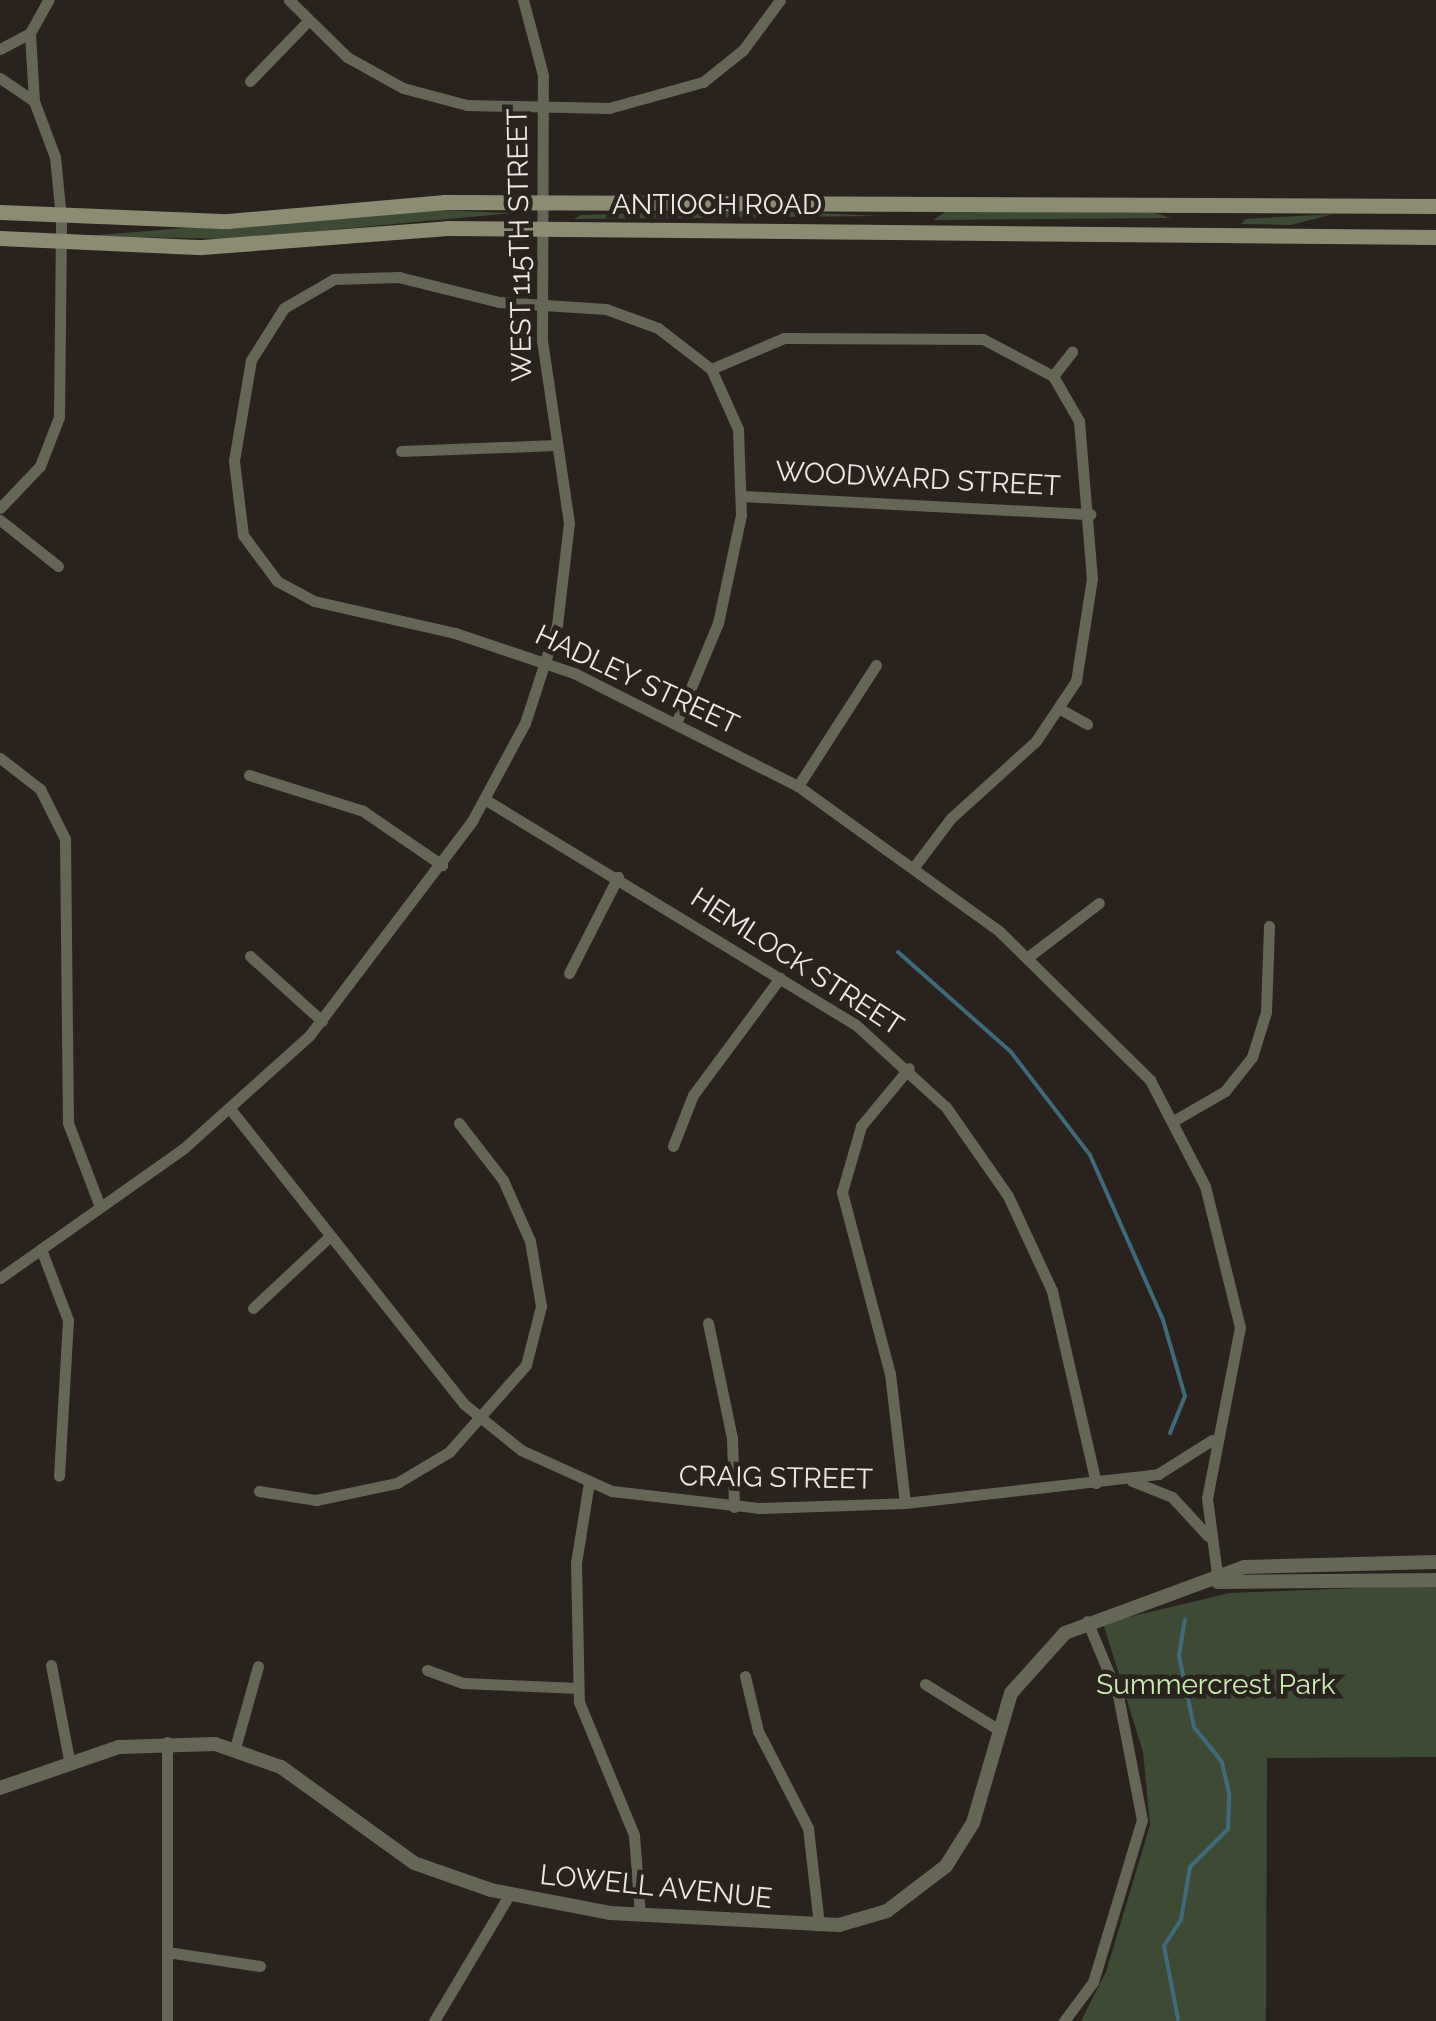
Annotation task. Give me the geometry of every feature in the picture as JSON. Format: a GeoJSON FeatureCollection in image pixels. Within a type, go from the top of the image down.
{"type":"FeatureCollection","features":[{"type":"Feature","properties":{"kind":"main road","name":"ANTIOCH ROAD"},"geometry":{"type":"LineString","coordinates":[[0,212],[61,218],[254,220],[412,204],[1436,206]]}},
{"type":"Feature","properties":{"kind":"main road","name":"ANTIOCH ROAD"},"geometry":{"type":"LineString","coordinates":[[0,238],[62,244],[230,246],[416,228],[1436,237]]}},
{"type":"Feature","properties":{"kind":"street"},"geometry":{"type":"LineString","coordinates":[[0,49],[30,32],[48,0]]}},
{"type":"Feature","properties":{"kind":"street"},"geometry":{"type":"LineString","coordinates":[[289,0],[308,22],[403,88],[468,105],[543,108],[622,107],[678,94],[743,50],[780,0]]}},
{"type":"Feature","properties":{"kind":"street","name":"WEST 115TH STREET"},"geometry":{"type":"LineString","coordinates":[[0,1278],[231,1110],[322,1021],[486,800],[546,663],[568,558],[542,305],[540,48],[523,0]]}},
{"type":"Feature","properties":{"kind":"street"},"geometry":{"type":"LineString","coordinates":[[250,82],[308,22]]}},
{"type":"Feature","properties":{"kind":"street"},"geometry":{"type":"LineString","coordinates":[[0,508],[34,475],[56,427],[61,218],[55,157],[34,100],[30,32]]}},
{"type":"Feature","properties":{"kind":"street"},"geometry":{"type":"LineString","coordinates":[[0,78],[34,100]]}},
{"type":"Feature","properties":{"kind":"street","name":"HADLEY STREET"},"geometry":{"type":"LineString","coordinates":[[711,369],[636,318],[542,305],[379,274],[313,288],[262,337],[237,428],[237,518],[277,581],[314,600],[546,663],[677,722],[798,786],[914,867],[1028,957],[1126,1050],[1176,1120],[1211,1205],[1240,1327],[1212,1440],[1210,1540],[1218,1582]]}},
{"type":"Feature","properties":{"kind":"street"},"geometry":{"type":"LineString","coordinates":[[677,722],[731,579],[742,496],[738,429],[711,369],[784,338],[891,335],[984,339],[1052,376],[1079,421],[1091,514],[1087,636],[1060,709],[914,867]]}},
{"type":"Feature","properties":{"kind":"street"},"geometry":{"type":"LineString","coordinates":[[1052,376],[1072,352]]}},
{"type":"Feature","properties":{"kind":"street"},"geometry":{"type":"LineString","coordinates":[[400,451],[556,445]]}},
{"type":"Feature","properties":{"kind":"street","name":"WOODWARD STREET"},"geometry":{"type":"LineString","coordinates":[[742,496],[1091,514]]}},
{"type":"Feature","properties":{"kind":"street"},"geometry":{"type":"LineString","coordinates":[[0,520],[58,566]]}},
{"type":"Feature","properties":{"kind":"street"},"geometry":{"type":"LineString","coordinates":[[798,786],[876,665]]}},
{"type":"Feature","properties":{"kind":"street"},"geometry":{"type":"LineString","coordinates":[[1060,709],[1087,724]]}},
{"type":"Feature","properties":{"kind":"street"},"geometry":{"type":"LineString","coordinates":[[0,758],[40,789],[64,839],[68,1124],[100,1208]]}},
{"type":"Feature","properties":{"kind":"street"},"geometry":{"type":"LineString","coordinates":[[249,775],[363,811],[442,864]]}},
{"type":"Feature","properties":{"kind":"street","name":"HEMLOCK STREET"},"geometry":{"type":"LineString","coordinates":[[486,800],[780,978],[909,1068],[979,1151],[1034,1249],[1073,1359],[1096,1483]]}},
{"type":"Feature","properties":{"kind":"street"},"geometry":{"type":"LineString","coordinates":[[569,973],[618,878]]}},
{"type":"Feature","properties":{"kind":"street"},"geometry":{"type":"LineString","coordinates":[[1028,957],[1099,903]]}},
{"type":"Feature","properties":{"kind":"street"},"geometry":{"type":"LineString","coordinates":[[1176,1120],[1225,1091],[1252,1057],[1266,1012],[1269,926]]}},
{"type":"Feature","properties":{"kind":"street"},"geometry":{"type":"LineString","coordinates":[[250,956],[322,1021]]}},
{"type":"Feature","properties":{"kind":"street"},"geometry":{"type":"LineString","coordinates":[[673,1146],[693,1094],[780,978]]}},
{"type":"Feature","properties":{"kind":"street"},"geometry":{"type":"LineString","coordinates":[[905,1503],[890,1374],[842,1192],[861,1126],[909,1068]]}},
{"type":"Feature","properties":{"kind":"street","name":"CRAIG STREET"},"geometry":{"type":"LineString","coordinates":[[231,1110],[329,1237],[483,1420],[588,1482],[734,1507],[905,1503],[1127,1479],[1174,1469],[1212,1440]]}},
{"type":"Feature","properties":{"kind":"street"},"geometry":{"type":"LineString","coordinates":[[259,1492],[316,1500],[370,1492],[422,1471],[483,1420],[526,1365],[540,1280],[516,1206],[460,1123]]}},
{"type":"Feature","properties":{"kind":"street"},"geometry":{"type":"LineString","coordinates":[[253,1308],[329,1237]]}},
{"type":"Feature","properties":{"kind":"street"},"geometry":{"type":"LineString","coordinates":[[41,1249],[68,1320],[60,1476]]}},
{"type":"Feature","properties":{"kind":"street"},"geometry":{"type":"LineString","coordinates":[[708,1323],[732,1438],[734,1507]]}},
{"type":"Feature","properties":{"kind":"street","name":"CRAIG STREET"},"geometry":{"type":"LineString","coordinates":[[1127,1479],[1172,1497],[1210,1540]]}},
{"type":"Feature","properties":{"kind":"street"},"geometry":{"type":"LineString","coordinates":[[588,1482],[576,1564],[578,1688],[591,1745],[634,1834],[640,1915]]}},
{"type":"Feature","properties":{"kind":"street","name":"LOWELL AVENUE"},"geometry":{"type":"LineString","coordinates":[[0,1788],[69,1759],[166,1742],[235,1748],[305,1782],[376,1842],[509,1895],[640,1915],[819,1925],[887,1911],[946,1866],[979,1808],[996,1728],[1025,1671],[1086,1621],[1218,1582],[1244,1567],[1436,1562]]}},
{"type":"Feature","properties":{"kind":"street","name":"LOWELL AVENUE"},"geometry":{"type":"LineString","coordinates":[[1218,1582],[1436,1580]]}},
{"type":"Feature","properties":{"kind":"street"},"geometry":{"type":"LineString","coordinates":[[1066,2020],[1093,1982],[1142,1820],[1118,1695],[1086,1621]]}},
{"type":"Feature","properties":{"kind":"street"},"geometry":{"type":"LineString","coordinates":[[51,1665],[69,1759]]}},
{"type":"Feature","properties":{"kind":"street"},"geometry":{"type":"LineString","coordinates":[[235,1748],[258,1666]]}},
{"type":"Feature","properties":{"kind":"street"},"geometry":{"type":"LineString","coordinates":[[427,1670],[463,1683],[578,1688]]}},
{"type":"Feature","properties":{"kind":"street"},"geometry":{"type":"LineString","coordinates":[[744,1676],[758,1731],[808,1828],[819,1925]]}},
{"type":"Feature","properties":{"kind":"street"},"geometry":{"type":"LineString","coordinates":[[925,1684],[996,1728]]}},
{"type":"Feature","properties":{"kind":"street"},"geometry":{"type":"LineString","coordinates":[[166,1742],[167,2021]]}},
{"type":"Feature","properties":{"kind":"street"},"geometry":{"type":"LineString","coordinates":[[434,2021],[509,1895]]}},
{"type":"Feature","properties":{"kind":"street"},"geometry":{"type":"LineString","coordinates":[[167,1952],[260,1966]]}},
{"type":"Feature","properties":{"kind":"green space"},"geometry":{"type":"Polygon","coordinates":[[[420,209],[512,213],[233,239],[85,236],[420,209]]]}},
{"type":"Feature","properties":{"kind":"green space"},"geometry":{"type":"Polygon","coordinates":[[[753,210],[881,216],[574,219],[581,215],[753,210]]]}},
{"type":"Feature","properties":{"kind":"green space"},"geometry":{"type":"Polygon","coordinates":[[[947,211],[1155,213],[1171,218],[933,220],[947,211]]]}},
{"type":"Feature","properties":{"kind":"green space"},"geometry":{"type":"Polygon","coordinates":[[[1333,214],[1291,225],[1241,224],[1246,219],[1333,214]]]}},
{"type":"Feature","properties":{"kind":"green space","name":"Summercrest Park"},"geometry":{"type":"Polygon","coordinates":[[[1436,1585],[1436,1757],[1267,1758],[1266,2021],[1081,2021],[1106,1972],[1150,1825],[1143,1752],[1103,1623],[1230,1593],[1436,1585]]]}},
{"type":"Feature","properties":{"kind":"waterway"},"geometry":{"type":"LineString","coordinates":[[898,952],[1011,1052],[1090,1155],[1163,1320],[1185,1396],[1170,1433]]}},
{"type":"Feature","properties":{"kind":"waterway"},"geometry":{"type":"LineString","coordinates":[[1178,2019],[1164,1946],[1181,1920],[1190,1867],[1228,1829],[1229,1793],[1222,1762],[1194,1727],[1179,1656],[1185,1619]]}}]}
